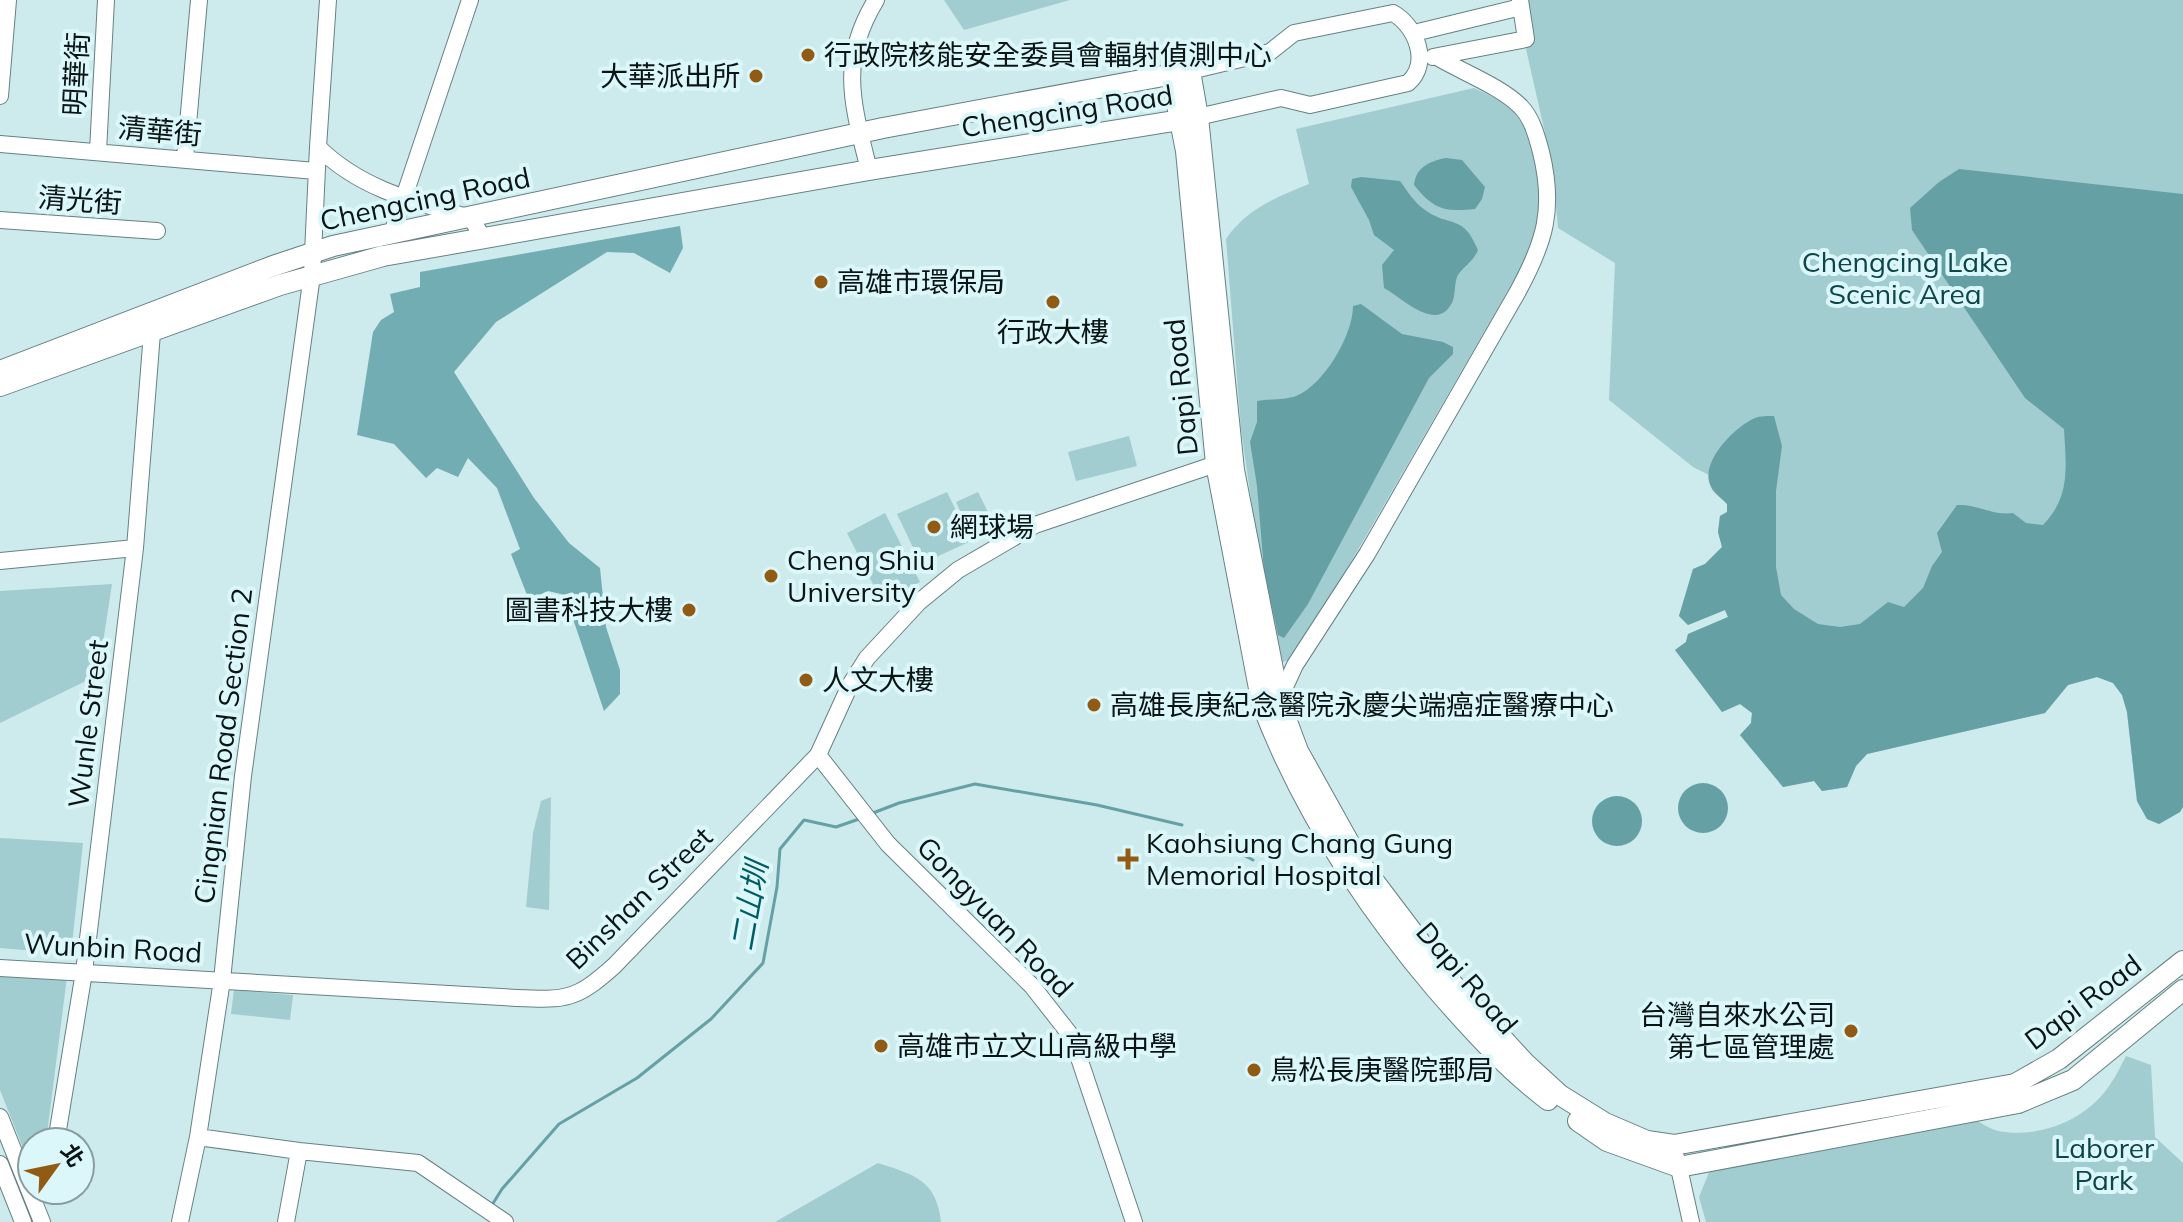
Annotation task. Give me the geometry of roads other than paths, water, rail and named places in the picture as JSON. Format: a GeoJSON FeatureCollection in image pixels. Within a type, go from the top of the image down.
{"type":"FeatureCollection","features":[{"type":"Feature","properties":{"kind":"main road","name":"Chengcing Road"},"geometry":{"type":"LineString","coordinates":[[0,386],[313,252],[860,133],[1180,72]]}},
{"type":"Feature","properties":{"kind":"main road","name":"Dapi Road"},"geometry":{"type":"LineString","coordinates":[[1180,72],[1189,119],[1234,470],[1279,700],[1298,751],[1361,864],[1448,979],[1524,1062],[1560,1095],[1605,1123],[1647,1141],[1674,1145],[2015,1084],[2059,1059],[2183,961]]}},
{"type":"Feature","properties":{"kind":"main road","name":"Chengcing Road"},"geometry":{"type":"LineString","coordinates":[[0,371],[154,320],[383,256],[869,170],[1189,119]]}},
{"type":"Feature","properties":{"kind":"main road","name":"Dapi Road"},"geometry":{"type":"LineString","coordinates":[[1189,119],[1186,151],[1216,464],[1262,704],[1275,738],[1342,866],[1403,950],[1468,1026],[1516,1075],[1607,1141],[1679,1167],[2018,1103],[2073,1080],[2183,990]]}},
{"type":"Feature","properties":{"kind":"street"},"geometry":{"type":"LineString","coordinates":[[0,96],[8,0]]}},
{"type":"Feature","properties":{"kind":"street","name":"明華街"},"geometry":{"type":"LineString","coordinates":[[98,151],[106,0]]}},
{"type":"Feature","properties":{"kind":"street"},"geometry":{"type":"LineString","coordinates":[[185,158],[199,0]]}},
{"type":"Feature","properties":{"kind":"street","name":"Cingnian Road Section 2"},"geometry":{"type":"LineString","coordinates":[[180,1222],[198,1137],[222,980],[243,776],[312,275],[328,0]]}},
{"type":"Feature","properties":{"kind":"street"},"geometry":{"type":"LineString","coordinates":[[392,233],[470,0]]}},
{"type":"Feature","properties":{"kind":"street"},"geometry":{"type":"LineString","coordinates":[[869,170],[851,71],[855,44],[876,0]]}},
{"type":"Feature","properties":{"kind":"street"},"geometry":{"type":"LineString","coordinates":[[1521,3],[1526,39],[1419,60],[1414,33],[1521,3]]}},
{"type":"Feature","properties":{"kind":"street","name":"Chengcing Road"},"geometry":{"type":"LineString","coordinates":[[1180,72],[1270,52],[1294,33],[1393,13],[1403,19],[1414,33]]}},
{"type":"Feature","properties":{"kind":"street"},"geometry":{"type":"LineString","coordinates":[[1279,700],[1295,665],[1367,554],[1523,282],[1545,231],[1549,203],[1545,168],[1536,133],[1523,108],[1500,90],[1437,57]]}},
{"type":"Feature","properties":{"kind":"street","name":"Chengcing Road"},"geometry":{"type":"LineString","coordinates":[[1189,119],[1281,98],[1310,105],[1408,83],[1415,77],[1419,60]]}},
{"type":"Feature","properties":{"kind":"street","name":"清華街"},"geometry":{"type":"LineString","coordinates":[[0,144],[316,171]]}},
{"type":"Feature","properties":{"kind":"street"},"geometry":{"type":"LineString","coordinates":[[318,147],[337,166],[403,199],[471,218],[483,238]]}},
{"type":"Feature","properties":{"kind":"street","name":"清光街"},"geometry":{"type":"LineString","coordinates":[[0,220],[157,231]]}},
{"type":"Feature","properties":{"kind":"street","name":"Wunle Street"},"geometry":{"type":"LineString","coordinates":[[59,1126],[84,972],[135,548],[154,320]]}},
{"type":"Feature","properties":{"kind":"street","name":"Binshan Street"},"geometry":{"type":"LineString","coordinates":[[222,980],[517,998],[561,999],[579,993],[614,966],[818,755],[850,685],[867,658],[919,602],[958,570],[1035,525],[1216,464]]}},
{"type":"Feature","properties":{"kind":"street"},"geometry":{"type":"LineString","coordinates":[[0,561],[135,548]]}},
{"type":"Feature","properties":{"kind":"street","name":"Gongyuan Road"},"geometry":{"type":"LineString","coordinates":[[818,755],[897,853],[1032,986],[1072,1037],[1134,1222]]}},
{"type":"Feature","properties":{"kind":"street","name":"Wunbin Road"},"geometry":{"type":"LineString","coordinates":[[0,968],[222,980]]}},
{"type":"Feature","properties":{"kind":"street"},"geometry":{"type":"LineString","coordinates":[[0,1117],[16,1153]]}},
{"type":"Feature","properties":{"kind":"street"},"geometry":{"type":"LineString","coordinates":[[198,1137],[418,1163],[494,1214]]}},
{"type":"Feature","properties":{"kind":"street"},"geometry":{"type":"LineString","coordinates":[[1674,1145],[1691,1222]]}},
{"type":"Feature","properties":{"kind":"street"},"geometry":{"type":"LineString","coordinates":[[286,1222],[299,1151]]}},
{"type":"Feature","properties":{"kind":"street"},"geometry":{"type":"LineString","coordinates":[[0,1164],[7,1203],[23,1222]]}},
{"type":"Feature","properties":{"kind":"waterway","name":"二山圳"},"geometry":{"type":"LineString","coordinates":[[873,813],[899,803],[975,784],[1097,805],[1182,825]]}},
{"type":"Feature","properties":{"kind":"waterway","name":"二山圳"},"geometry":{"type":"LineString","coordinates":[[492,1205],[502,1189],[559,1124],[637,1078],[711,1019],[763,963],[777,887],[780,849],[804,820],[836,827],[862,818]]}},
{"type":"Feature","properties":{"kind":"waterway","name":"二山圳"},"geometry":{"type":"LineString","coordinates":[[1202,834],[1253,860]]}},
{"type":"Feature","properties":{"kind":"place","name":"行政院核能安全委員會輻射偵測中心"},"geometry":{"type":"Point","coordinates":[808,55]}},
{"type":"Feature","properties":{"kind":"place","name":"大華派出所"},"geometry":{"type":"Point","coordinates":[756,76]}},
{"type":"Feature","properties":{"kind":"place","name":"高雄市環保局"},"geometry":{"type":"Point","coordinates":[821,282]}},
{"type":"Feature","properties":{"kind":"place","name":"行政大樓"},"geometry":{"type":"Point","coordinates":[1053,302]}},
{"type":"Feature","properties":{"kind":"place","name":"網球場"},"geometry":{"type":"Point","coordinates":[934,527]}},
{"type":"Feature","properties":{"kind":"place","name":"Cheng Shiu University"},"geometry":{"type":"Point","coordinates":[771,576]}},
{"type":"Feature","properties":{"kind":"place","name":"圖書科技大樓"},"geometry":{"type":"Point","coordinates":[689,610]}},
{"type":"Feature","properties":{"kind":"place","name":"人文大樓"},"geometry":{"type":"Point","coordinates":[806,680]}},
{"type":"Feature","properties":{"kind":"place","name":"高雄長庚紀念醫院永慶尖端癌症醫療中心"},"geometry":{"type":"Point","coordinates":[1094,705]}},
{"type":"Feature","properties":{"kind":"place","name":"Kaohsiung Chang Gung Memorial Hospital"},"geometry":{"type":"Point","coordinates":[1128,859]}},
{"type":"Feature","properties":{"kind":"place","name":"台灣自來水公司 第七區管理處"},"geometry":{"type":"Point","coordinates":[1851,1031]}},
{"type":"Feature","properties":{"kind":"place","name":"高雄市立文山高級中學"},"geometry":{"type":"Point","coordinates":[881,1046]}},
{"type":"Feature","properties":{"kind":"place","name":"鳥松長庚醫院郵局"},"geometry":{"type":"Point","coordinates":[1254,1070]}},
{"type":"Feature","properties":{"kind":"park label","name":"Chengcing Lake Scenic Area"},"geometry":{"type":"Point","coordinates":[1905,278]}},
{"type":"Feature","properties":{"kind":"park label","name":"Laborer Park"},"geometry":{"type":"Point","coordinates":[2104,1164]}}]}
